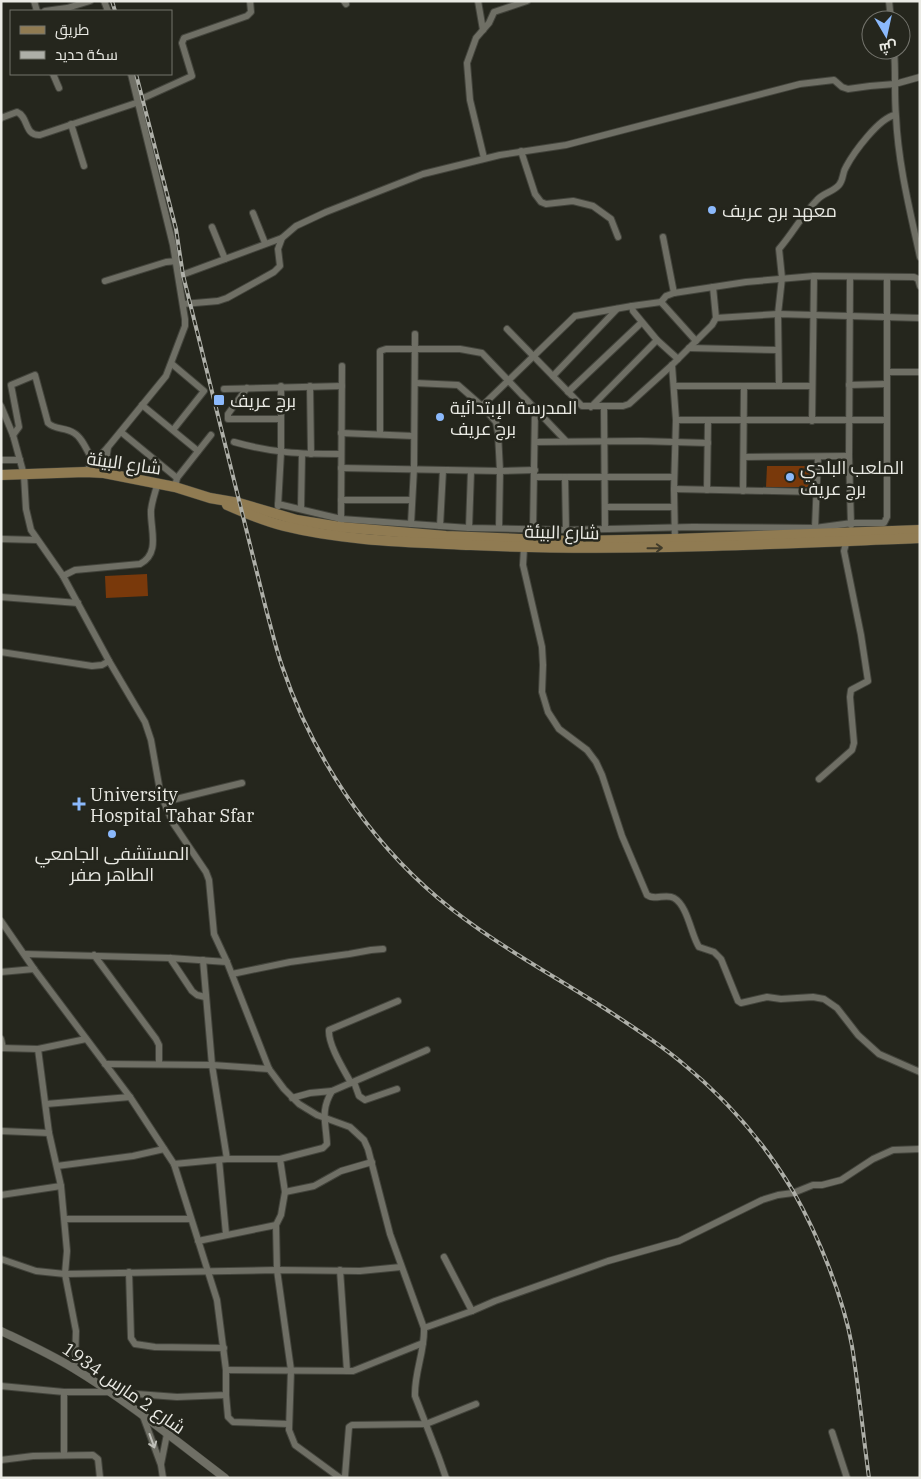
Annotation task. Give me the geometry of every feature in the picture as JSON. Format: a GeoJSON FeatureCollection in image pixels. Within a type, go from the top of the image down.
{"type":"FeatureCollection","features":[{"type":"Feature","properties":{"kind":"main road","name":"شارع البيئة"},"geometry":{"type":"LineString","coordinates":[[1,476],[85,472],[104,473],[158,483],[176,483],[242,511],[282,525],[446,536],[675,544]]}},
{"type":"Feature","properties":{"kind":"main road","name":"شارع البيئة"},"geometry":{"type":"LineString","coordinates":[[210,498],[239,503],[296,520],[340,528],[446,544],[524,548],[573,549],[849,532],[920,530]]}},
{"type":"Feature","properties":{"kind":"main road","name":"شارع البيئة"},"geometry":{"type":"LineString","coordinates":[[849,532],[920,538]]}},
{"type":"Feature","properties":{"kind":"street"},"geometry":{"type":"LineString","coordinates":[[52,10],[90,1]]}},
{"type":"Feature","properties":{"kind":"street"},"geometry":{"type":"LineString","coordinates":[[1,118],[17,112],[20,113],[25,119],[30,132],[35,135],[139,101],[191,76],[191,68],[182,42],[184,38],[247,16],[250,12],[250,1]]}},
{"type":"Feature","properties":{"kind":"street"},"geometry":{"type":"LineString","coordinates":[[478,1],[483,30]]}},
{"type":"Feature","properties":{"kind":"street"},"geometry":{"type":"LineString","coordinates":[[484,158],[470,100],[467,63],[476,38],[496,10],[527,1]]}},
{"type":"Feature","properties":{"kind":"street"},"geometry":{"type":"LineString","coordinates":[[895,60],[896,115],[907,196],[920,257]]}},
{"type":"Feature","properties":{"kind":"street"},"geometry":{"type":"LineString","coordinates":[[53,75],[59,88]]}},
{"type":"Feature","properties":{"kind":"street"},"geometry":{"type":"LineString","coordinates":[[85,472],[121,432],[166,376],[185,326],[177,261],[132,75]]}},
{"type":"Feature","properties":{"kind":"street"},"geometry":{"type":"LineString","coordinates":[[179,276],[264,243],[282,238],[296,226],[366,195],[423,174],[484,158],[566,145],[800,84],[834,80],[848,90],[896,84],[920,77]]}},
{"type":"Feature","properties":{"kind":"street"},"geometry":{"type":"LineString","coordinates":[[779,386],[777,350],[782,278],[780,249],[814,202],[840,183],[845,168],[878,125],[887,118],[896,115]]}},
{"type":"Feature","properties":{"kind":"street"},"geometry":{"type":"LineString","coordinates":[[71,124],[84,166]]}},
{"type":"Feature","properties":{"kind":"street"},"geometry":{"type":"LineString","coordinates":[[521,151],[535,194],[540,202],[546,204],[573,201],[593,206],[610,219],[618,238]]}},
{"type":"Feature","properties":{"kind":"street"},"geometry":{"type":"LineString","coordinates":[[253,213],[264,243]]}},
{"type":"Feature","properties":{"kind":"street"},"geometry":{"type":"LineString","coordinates":[[212,227],[225,259]]}},
{"type":"Feature","properties":{"kind":"street"},"geometry":{"type":"LineString","coordinates":[[663,236],[674,293]]}},
{"type":"Feature","properties":{"kind":"street"},"geometry":{"type":"LineString","coordinates":[[183,304],[218,301],[274,272],[280,266],[278,249],[282,238]]}},
{"type":"Feature","properties":{"kind":"street"},"geometry":{"type":"LineString","coordinates":[[105,281],[166,262],[177,261]]}},
{"type":"Feature","properties":{"kind":"street"},"geometry":{"type":"LineString","coordinates":[[482,406],[575,316],[661,302],[666,296],[674,293],[782,278],[814,276],[887,278],[918,275],[920,286]]}},
{"type":"Feature","properties":{"kind":"street"},"geometry":{"type":"LineString","coordinates":[[812,421],[814,276]]}},
{"type":"Feature","properties":{"kind":"street"},"geometry":{"type":"LineString","coordinates":[[819,779],[852,750],[854,743],[851,690],[868,681],[862,635],[844,551],[849,532],[850,277]]}},
{"type":"Feature","properties":{"kind":"street"},"geometry":{"type":"LineString","coordinates":[[278,504],[301,509],[340,528],[411,524],[533,530],[815,528],[849,532],[884,523],[886,520],[887,278]]}},
{"type":"Feature","properties":{"kind":"street"},"geometry":{"type":"LineString","coordinates":[[507,329],[582,406],[623,406],[629,404],[672,365],[710,327],[716,318],[713,287]]}},
{"type":"Feature","properties":{"kind":"street"},"geometry":{"type":"LineString","coordinates":[[661,302],[696,341]]}},
{"type":"Feature","properties":{"kind":"street"},"geometry":{"type":"LineString","coordinates":[[632,306],[634,315],[678,359]]}},
{"type":"Feature","properties":{"kind":"street"},"geometry":{"type":"LineString","coordinates":[[553,376],[617,309]]}},
{"type":"Feature","properties":{"kind":"street"},"geometry":{"type":"LineString","coordinates":[[716,318],[778,314],[920,318]]}},
{"type":"Feature","properties":{"kind":"street"},"geometry":{"type":"LineString","coordinates":[[568,392],[642,323]]}},
{"type":"Feature","properties":{"kind":"street"},"geometry":{"type":"LineString","coordinates":[[411,524],[414,468],[415,334]]}},
{"type":"Feature","properties":{"kind":"street"},"geometry":{"type":"LineString","coordinates":[[591,406],[657,340]]}},
{"type":"Feature","properties":{"kind":"street"},"geometry":{"type":"LineString","coordinates":[[688,348],[777,350]]}},
{"type":"Feature","properties":{"kind":"street"},"geometry":{"type":"LineString","coordinates":[[380,434],[380,351],[384,349],[460,349],[479,352],[486,356],[566,441]]}},
{"type":"Feature","properties":{"kind":"street"},"geometry":{"type":"LineString","coordinates":[[172,364],[204,390],[174,430]]}},
{"type":"Feature","properties":{"kind":"street"},"geometry":{"type":"LineString","coordinates":[[672,365],[676,420],[674,477],[675,544]]}},
{"type":"Feature","properties":{"kind":"street"},"geometry":{"type":"LineString","coordinates":[[340,528],[342,366]]}},
{"type":"Feature","properties":{"kind":"street"},"geometry":{"type":"LineString","coordinates":[[887,372],[920,372]]}},
{"type":"Feature","properties":{"kind":"street"},"geometry":{"type":"LineString","coordinates":[[13,435],[19,427],[11,385],[35,375],[48,423],[51,427],[73,432],[78,436],[94,462]]}},
{"type":"Feature","properties":{"kind":"street"},"geometry":{"type":"LineString","coordinates":[[415,384],[458,385],[482,406],[496,422],[500,471],[499,528]]}},
{"type":"Feature","properties":{"kind":"street"},"geometry":{"type":"LineString","coordinates":[[850,385],[886,384]]}},
{"type":"Feature","properties":{"kind":"street"},"geometry":{"type":"LineString","coordinates":[[278,515],[281,452],[280,386]]}},
{"type":"Feature","properties":{"kind":"street"},"geometry":{"type":"LineString","coordinates":[[310,386],[311,454]]}},
{"type":"Feature","properties":{"kind":"street"},"geometry":{"type":"LineString","coordinates":[[224,388],[342,386]]}},
{"type":"Feature","properties":{"kind":"street"},"geometry":{"type":"LineString","coordinates":[[674,386],[811,386]]}},
{"type":"Feature","properties":{"kind":"street"},"geometry":{"type":"LineString","coordinates":[[743,491],[744,386]]}},
{"type":"Feature","properties":{"kind":"street"},"geometry":{"type":"LineString","coordinates":[[247,388],[228,414],[228,419],[281,419]]}},
{"type":"Feature","properties":{"kind":"street"},"geometry":{"type":"LineString","coordinates":[[142,405],[198,451]]}},
{"type":"Feature","properties":{"kind":"street"},"geometry":{"type":"LineString","coordinates":[[1,406],[13,435],[24,475],[27,516],[31,530],[63,576],[148,730],[164,802],[173,823],[206,872],[209,880],[214,934],[232,974],[269,1069],[292,1098],[310,1111],[324,1118],[344,1124],[358,1133],[364,1140],[372,1162],[390,1234],[424,1328],[416,1375],[415,1396],[446,1478]]}},
{"type":"Feature","properties":{"kind":"street"},"geometry":{"type":"LineString","coordinates":[[604,406],[605,529]]}},
{"type":"Feature","properties":{"kind":"street"},"geometry":{"type":"LineString","coordinates":[[533,530],[535,409]]}},
{"type":"Feature","properties":{"kind":"street"},"geometry":{"type":"LineString","coordinates":[[676,420],[886,420]]}},
{"type":"Feature","properties":{"kind":"street"},"geometry":{"type":"LineString","coordinates":[[707,490],[708,420]]}},
{"type":"Feature","properties":{"kind":"street"},"geometry":{"type":"LineString","coordinates":[[121,432],[176,483],[211,435]]}},
{"type":"Feature","properties":{"kind":"street"},"geometry":{"type":"LineString","coordinates":[[341,433],[414,436]]}},
{"type":"Feature","properties":{"kind":"street"},"geometry":{"type":"LineString","coordinates":[[535,442],[640,441],[708,443]]}},
{"type":"Feature","properties":{"kind":"street"},"geometry":{"type":"LineString","coordinates":[[234,442],[262,450],[302,454],[340,454]]}},
{"type":"Feature","properties":{"kind":"street"},"geometry":{"type":"LineString","coordinates":[[104,473],[108,447]]}},
{"type":"Feature","properties":{"kind":"street"},"geometry":{"type":"LineString","coordinates":[[301,509],[302,454]]}},
{"type":"Feature","properties":{"kind":"street"},"geometry":{"type":"LineString","coordinates":[[744,457],[849,456]]}},
{"type":"Feature","properties":{"kind":"street"},"geometry":{"type":"LineString","coordinates":[[815,528],[818,457]]}},
{"type":"Feature","properties":{"kind":"street"},"geometry":{"type":"LineString","coordinates":[[1,460],[20,460]]}},
{"type":"Feature","properties":{"kind":"street"},"geometry":{"type":"LineString","coordinates":[[341,468],[414,468],[500,471],[565,476],[674,477]]}},
{"type":"Feature","properties":{"kind":"street"},"geometry":{"type":"LineString","coordinates":[[440,526],[443,470]]}},
{"type":"Feature","properties":{"kind":"street"},"geometry":{"type":"LineString","coordinates":[[469,528],[471,471]]}},
{"type":"Feature","properties":{"kind":"street"},"geometry":{"type":"LineString","coordinates":[[565,476],[566,530]]}},
{"type":"Feature","properties":{"kind":"street"},"geometry":{"type":"LineString","coordinates":[[63,576],[75,570],[140,564],[146,560],[153,546],[151,508],[158,483]]}},
{"type":"Feature","properties":{"kind":"street"},"geometry":{"type":"LineString","coordinates":[[674,489],[817,492]]}},
{"type":"Feature","properties":{"kind":"street"},"geometry":{"type":"LineString","coordinates":[[341,500],[412,500]]}},
{"type":"Feature","properties":{"kind":"street"},"geometry":{"type":"LineString","coordinates":[[605,507],[674,507]]}},
{"type":"Feature","properties":{"kind":"street"},"geometry":{"type":"LineString","coordinates":[[1,539],[37,540]]}},
{"type":"Feature","properties":{"kind":"street"},"geometry":{"type":"LineString","coordinates":[[524,548],[523,565],[542,647],[542,692],[548,712],[559,729],[587,750],[596,762],[622,836],[647,895],[651,898],[672,896],[676,899],[688,919],[699,947],[714,952],[721,959],[738,1001],[741,1003],[767,997],[782,1000],[813,997],[824,999],[837,1008],[858,1035],[879,1054],[920,1072]]}},
{"type":"Feature","properties":{"kind":"street"},"geometry":{"type":"LineString","coordinates":[[1,597],[78,603]]}},
{"type":"Feature","properties":{"kind":"street"},"geometry":{"type":"LineString","coordinates":[[1,652],[92,666],[102,665],[109,661]]}},
{"type":"Feature","properties":{"kind":"street"},"geometry":{"type":"LineString","coordinates":[[164,802],[242,783]]}},
{"type":"Feature","properties":{"kind":"street"},"geometry":{"type":"LineString","coordinates":[[1,921],[34,969],[130,1097],[174,1164],[217,1300],[224,1348],[228,1417],[232,1422],[288,1424]]}},
{"type":"Feature","properties":{"kind":"street"},"geometry":{"type":"LineString","coordinates":[[232,974],[290,962],[371,950],[383,950]]}},
{"type":"Feature","properties":{"kind":"street"},"geometry":{"type":"LineString","coordinates":[[25,954],[170,958],[227,962]]}},
{"type":"Feature","properties":{"kind":"street"},"geometry":{"type":"LineString","coordinates":[[94,955],[156,1039],[159,1045],[159,1063]]}},
{"type":"Feature","properties":{"kind":"street"},"geometry":{"type":"LineString","coordinates":[[170,958],[192,991],[197,995],[206,997]]}},
{"type":"Feature","properties":{"kind":"street"},"geometry":{"type":"LineString","coordinates":[[203,960],[212,1065],[227,1158]]}},
{"type":"Feature","properties":{"kind":"street"},"geometry":{"type":"LineString","coordinates":[[1,972],[34,969]]}},
{"type":"Feature","properties":{"kind":"street"},"geometry":{"type":"LineString","coordinates":[[397,1089],[364,1100],[359,1096],[333,1047],[329,1037],[329,1030],[398,1001]]}},
{"type":"Feature","properties":{"kind":"street"},"geometry":{"type":"LineString","coordinates":[[1,1039],[2,1048],[38,1049],[86,1038]]}},
{"type":"Feature","properties":{"kind":"street"},"geometry":{"type":"LineString","coordinates":[[38,1049],[49,1133],[62,1186],[67,1251],[65,1274],[76,1331],[75,1362],[73,1367]]}},
{"type":"Feature","properties":{"kind":"street"},"geometry":{"type":"LineString","coordinates":[[292,1098],[310,1093],[332,1091],[427,1050]]}},
{"type":"Feature","properties":{"kind":"street"},"geometry":{"type":"LineString","coordinates":[[105,1064],[159,1063],[269,1069]]}},
{"type":"Feature","properties":{"kind":"street"},"geometry":{"type":"LineString","coordinates":[[174,1164],[227,1158],[280,1160],[319,1150],[326,1146],[324,1118],[327,1102],[332,1091]]}},
{"type":"Feature","properties":{"kind":"street"},"geometry":{"type":"LineString","coordinates":[[46,1104],[130,1097]]}},
{"type":"Feature","properties":{"kind":"street"},"geometry":{"type":"LineString","coordinates":[[1,1131],[49,1133]]}},
{"type":"Feature","properties":{"kind":"street"},"geometry":{"type":"LineString","coordinates":[[57,1166],[133,1156],[164,1149]]}},
{"type":"Feature","properties":{"kind":"street"},"geometry":{"type":"LineString","coordinates":[[424,1328],[608,1261],[679,1240],[762,1200],[813,1185],[822,1185],[841,1180],[873,1158],[893,1150],[920,1149]]}},
{"type":"Feature","properties":{"kind":"street"},"geometry":{"type":"LineString","coordinates":[[219,1160],[226,1234]]}},
{"type":"Feature","properties":{"kind":"street"},"geometry":{"type":"LineString","coordinates":[[280,1160],[285,1192],[281,1215],[276,1225],[277,1270],[291,1370],[288,1424],[291,1438],[295,1445],[341,1478],[345,1476],[349,1427],[352,1425],[426,1424],[476,1404]]}},
{"type":"Feature","properties":{"kind":"street"},"geometry":{"type":"LineString","coordinates":[[285,1192],[314,1186],[341,1171],[372,1162]]}},
{"type":"Feature","properties":{"kind":"street"},"geometry":{"type":"LineString","coordinates":[[1,1195],[62,1186]]}},
{"type":"Feature","properties":{"kind":"street"},"geometry":{"type":"LineString","coordinates":[[65,1219],[190,1219]]}},
{"type":"Feature","properties":{"kind":"street"},"geometry":{"type":"LineString","coordinates":[[198,1240],[276,1225]]}},
{"type":"Feature","properties":{"kind":"street"},"geometry":{"type":"LineString","coordinates":[[444,1257],[472,1311]]}},
{"type":"Feature","properties":{"kind":"street"},"geometry":{"type":"LineString","coordinates":[[1,1259],[36,1271],[65,1274],[277,1270],[360,1271],[401,1267]]}},
{"type":"Feature","properties":{"kind":"street"},"geometry":{"type":"LineString","coordinates":[[340,1270],[347,1371]]}},
{"type":"Feature","properties":{"kind":"street"},"geometry":{"type":"LineString","coordinates":[[129,1272],[131,1332],[132,1341],[135,1344],[224,1348]]}},
{"type":"Feature","properties":{"kind":"street","name":"شارع 2 مارس 1934"},"geometry":{"type":"LineString","coordinates":[[1,1332],[40,1349],[73,1367],[110,1392],[225,1478]]}},
{"type":"Feature","properties":{"kind":"street"},"geometry":{"type":"LineString","coordinates":[[226,1370],[347,1371],[359,1369],[423,1342]]}},
{"type":"Feature","properties":{"kind":"street"},"geometry":{"type":"LineString","coordinates":[[1,1386],[64,1392],[110,1392],[177,1397],[226,1395]]}},
{"type":"Feature","properties":{"kind":"street"},"geometry":{"type":"LineString","coordinates":[[64,1392],[64,1455]]}},
{"type":"Feature","properties":{"kind":"street"},"geometry":{"type":"LineString","coordinates":[[142,1416],[161,1466],[163,1478]]}},
{"type":"Feature","properties":{"kind":"street"},"geometry":{"type":"LineString","coordinates":[[832,1432],[847,1478]]}},
{"type":"Feature","properties":{"kind":"street"},"geometry":{"type":"LineString","coordinates":[[161,1466],[167,1434]]}},
{"type":"Feature","properties":{"kind":"street"},"geometry":{"type":"LineString","coordinates":[[1,1460],[64,1455],[96,1456],[100,1478]]}},
{"type":"Feature","properties":{"kind":"shaded area","name":"الملعب البلدي برج عريف"},"geometry":{"type":"Polygon","coordinates":[[[767,466],[813,466],[813,487],[766,487],[767,466]]]}},
{"type":"Feature","properties":{"kind":"shaded area"},"geometry":{"type":"Polygon","coordinates":[[[147,574],[148,596],[106,598],[105,576],[147,574]]]}},
{"type":"Feature","properties":{"kind":"railway"},"geometry":{"type":"LineString","coordinates":[[112,1],[115,10]]}},
{"type":"Feature","properties":{"kind":"railway"},"geometry":{"type":"LineString","coordinates":[[136,75],[176,229],[183,275],[267,613],[282,666],[294,699],[309,731],[326,763],[365,822],[412,874],[438,898],[457,914],[519,956],[604,1008],[672,1055],[713,1090],[743,1122],[769,1155],[793,1191],[820,1246],[836,1287],[852,1346],[869,1478]]}},
{"type":"Feature","properties":{"kind":"place","name":"معهد برج عريف"},"geometry":{"type":"Point","coordinates":[712,210]}},
{"type":"Feature","properties":{"kind":"place","name":"برج عريف"},"geometry":{"type":"Point","coordinates":[219,400]}},
{"type":"Feature","properties":{"kind":"place","name":"المدرسة الإبتدائية برج عريف"},"geometry":{"type":"Point","coordinates":[440,417]}},
{"type":"Feature","properties":{"kind":"place","name":"الملعب البلدي برج عريف"},"geometry":{"type":"Point","coordinates":[790,477]}},
{"type":"Feature","properties":{"kind":"place","name":"University Hospital Tahar Sfar"},"geometry":{"type":"Point","coordinates":[79,804]}},
{"type":"Feature","properties":{"kind":"place","name":"المستشفى الجامعي الطاهر صفر"},"geometry":{"type":"Point","coordinates":[112,834]}}]}
